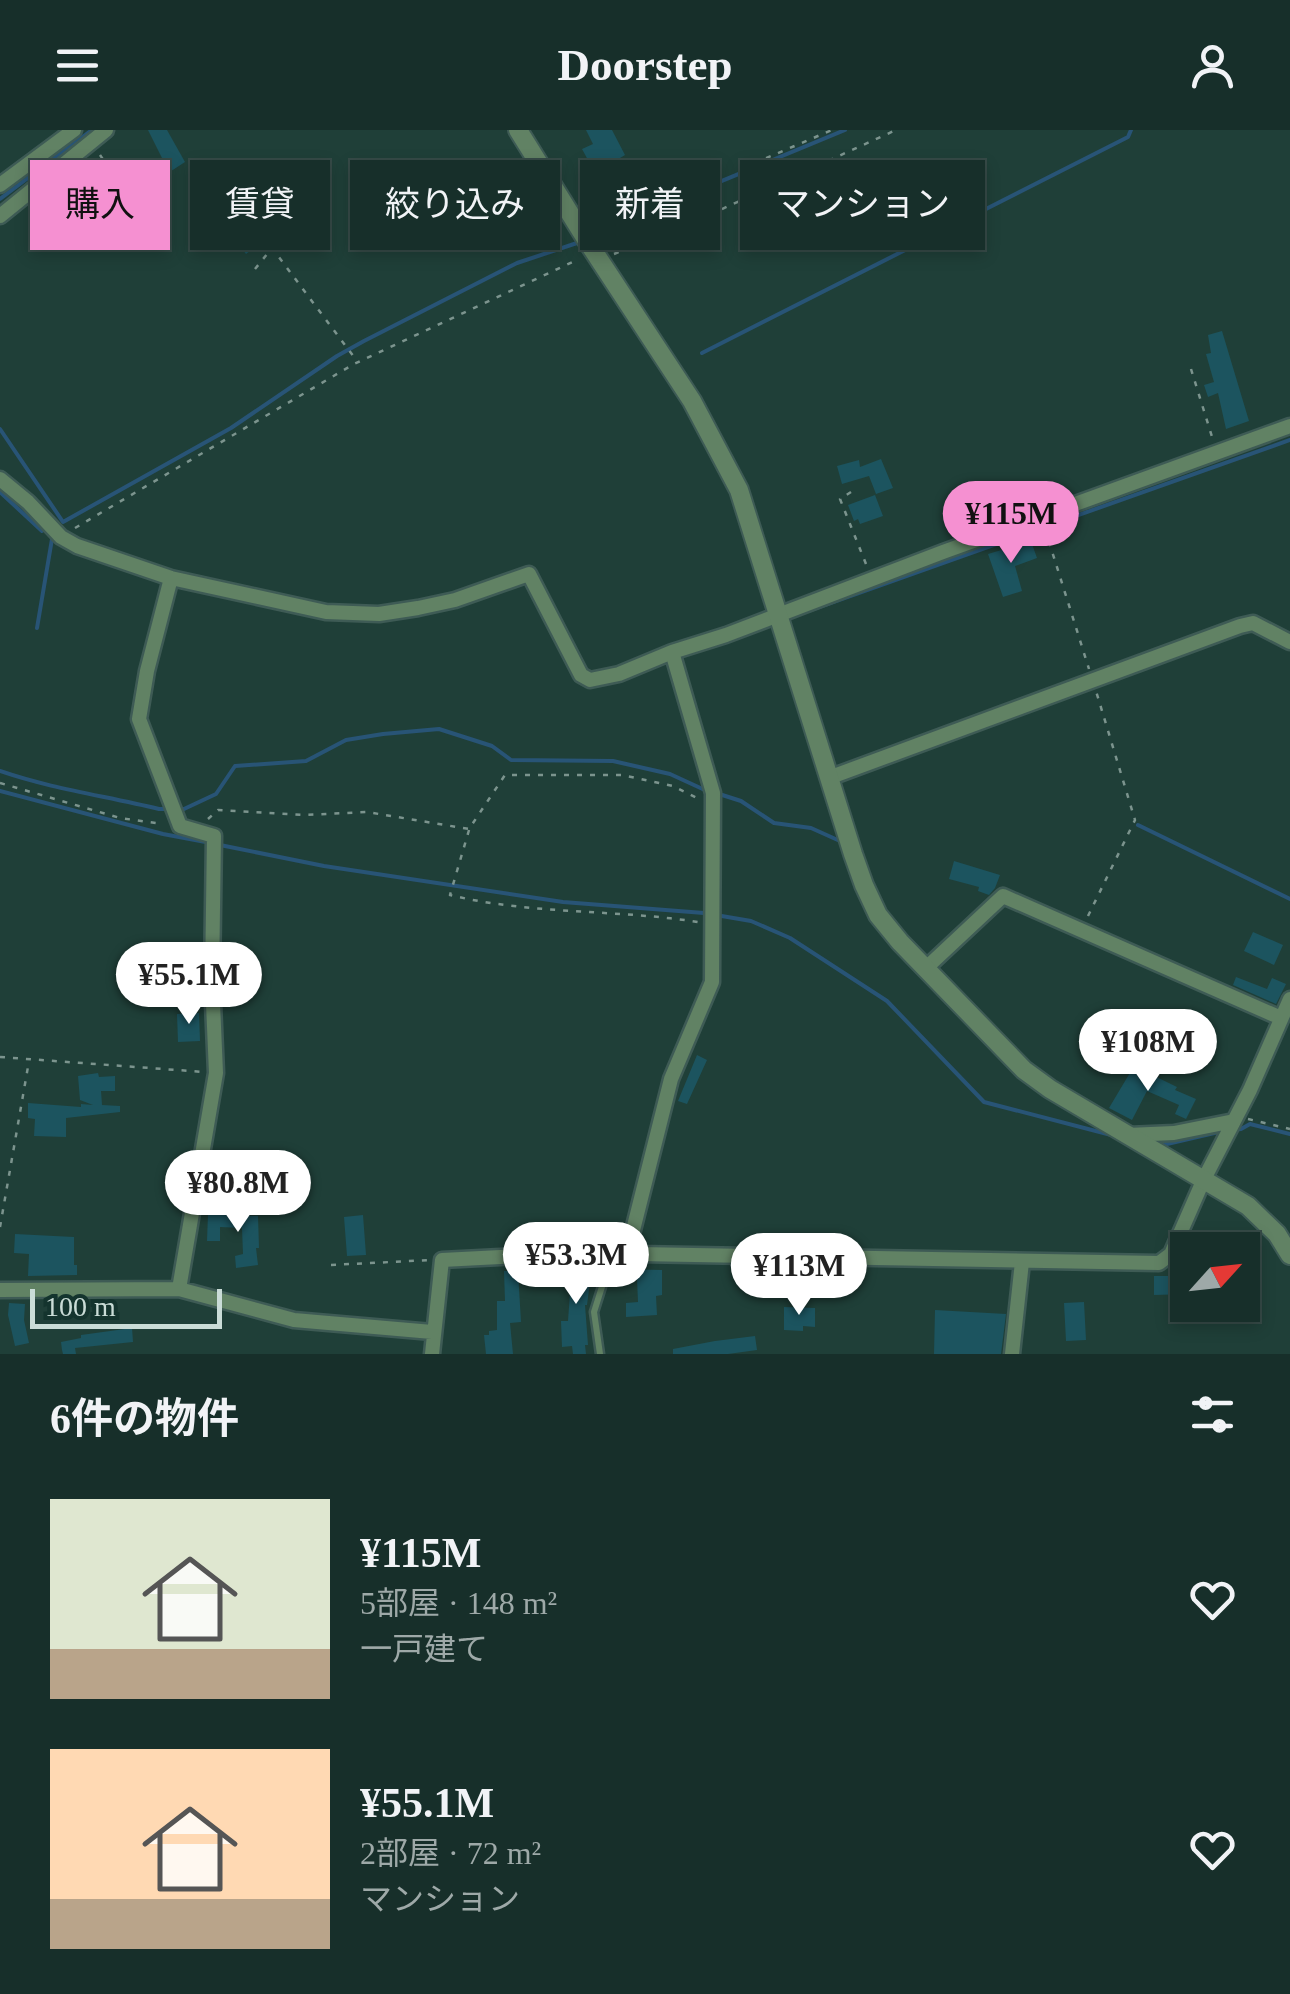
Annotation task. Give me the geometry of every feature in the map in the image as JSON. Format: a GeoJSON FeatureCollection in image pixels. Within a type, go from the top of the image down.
{"type":"FeatureCollection","features":[{"type":"Feature","properties":{"kind":"street"},"geometry":{"type":"LineString","coordinates":[[0,185],[82,134],[106,130]]}},
{"type":"Feature","properties":{"kind":"street"},"geometry":{"type":"LineString","coordinates":[[518,130],[692,400],[740,490],[858,869],[878,915],[1024,1070],[1248,1206],[1277,1234],[1290,1256]]}},
{"type":"Feature","properties":{"kind":"street"},"geometry":{"type":"LineString","coordinates":[[0,216],[82,134]]}},
{"type":"Feature","properties":{"kind":"street"},"geometry":{"type":"LineString","coordinates":[[0,479],[61,537],[77,546],[171,578],[326,612],[379,614],[455,600],[529,574],[581,675],[590,680],[618,674],[726,635],[1290,426]]}},
{"type":"Feature","properties":{"kind":"street"},"geometry":{"type":"LineString","coordinates":[[171,578],[139,719],[180,826],[214,836],[212,980],[216,1073],[179,1289]]}},
{"type":"Feature","properties":{"kind":"street"},"geometry":{"type":"LineString","coordinates":[[831,777],[1253,623],[1290,642]]}},
{"type":"Feature","properties":{"kind":"street"},"geometry":{"type":"LineString","coordinates":[[620,1254],[671,1079],[712,982],[712,793],[672,652]]}},
{"type":"Feature","properties":{"kind":"street"},"geometry":{"type":"LineString","coordinates":[[925,969],[1003,896],[1281,1018]]}},
{"type":"Feature","properties":{"kind":"street"},"geometry":{"type":"LineString","coordinates":[[432,1354],[442,1260],[582,1253],[1159,1262],[1171,1254],[1290,999]]}},
{"type":"Feature","properties":{"kind":"street"},"geometry":{"type":"LineString","coordinates":[[1127,1135],[1174,1133],[1235,1119]]}},
{"type":"Feature","properties":{"kind":"street"},"geometry":{"type":"LineString","coordinates":[[1012,1354],[1022,1262]]}},
{"type":"Feature","properties":{"kind":"street"},"geometry":{"type":"LineString","coordinates":[[0,1290],[179,1289],[294,1320],[432,1332]]}},
{"type":"Feature","properties":{"kind":"lane"},"geometry":{"type":"LineString","coordinates":[[600,1354],[594,1312],[620,1254]]}},
{"type":"Feature","properties":{"kind":"path"},"geometry":{"type":"LineString","coordinates":[[762,160],[832,130]]}},
{"type":"Feature","properties":{"kind":"path"},"geometry":{"type":"LineString","coordinates":[[829,160],[896,130]]}},
{"type":"Feature","properties":{"kind":"path"},"geometry":{"type":"LineString","coordinates":[[82,134],[102,160]]}},
{"type":"Feature","properties":{"kind":"path"},"geometry":{"type":"LineString","coordinates":[[61,537],[358,362],[594,252],[607,256],[740,200]]}},
{"type":"Feature","properties":{"kind":"path"},"geometry":{"type":"LineString","coordinates":[[255,269],[272,248],[358,362]]}},
{"type":"Feature","properties":{"kind":"path"},"geometry":{"type":"LineString","coordinates":[[1191,370],[1216,452]]}},
{"type":"Feature","properties":{"kind":"path"},"geometry":{"type":"LineString","coordinates":[[852,492],[840,499],[871,579]]}},
{"type":"Feature","properties":{"kind":"path"},"geometry":{"type":"LineString","coordinates":[[1041,516],[1135,820],[1080,931]]}},
{"type":"Feature","properties":{"kind":"path"},"geometry":{"type":"LineString","coordinates":[[712,793],[622,775],[505,775],[469,829],[450,895],[516,907],[712,921]]}},
{"type":"Feature","properties":{"kind":"path"},"geometry":{"type":"LineString","coordinates":[[0,784],[120,818],[180,826]]}},
{"type":"Feature","properties":{"kind":"path"},"geometry":{"type":"LineString","coordinates":[[196,830],[218,810],[305,816],[366,812],[469,829]]}},
{"type":"Feature","properties":{"kind":"path"},"geometry":{"type":"LineString","coordinates":[[0,1058],[216,1073]]}},
{"type":"Feature","properties":{"kind":"path"},"geometry":{"type":"LineString","coordinates":[[0,1227],[29,1059]]}},
{"type":"Feature","properties":{"kind":"path"},"geometry":{"type":"LineString","coordinates":[[1235,1119],[1290,1129]]}},
{"type":"Feature","properties":{"kind":"path"},"geometry":{"type":"LineString","coordinates":[[332,1265],[442,1260]]}},
{"type":"Feature","properties":{"kind":"building"},"geometry":{"type":"Polygon","coordinates":[[[148,130],[167,130],[185,162],[170,172],[170,160],[163,160],[148,130]]]}},
{"type":"Feature","properties":{"kind":"building"},"geometry":{"type":"Polygon","coordinates":[[[586,130],[612,130],[625,155],[617,160],[588,160],[582,149],[593,144],[586,130]]]}},
{"type":"Feature","properties":{"kind":"building"},"geometry":{"type":"Polygon","coordinates":[[[1222,331],[1249,421],[1226,429],[1218,393],[1208,397],[1204,385],[1214,382],[1206,354],[1211,353],[1208,335],[1222,331]]]}},
{"type":"Feature","properties":{"kind":"building"},"geometry":{"type":"Polygon","coordinates":[[[881,459],[893,488],[876,494],[869,476],[842,484],[837,466],[859,460],[860,467],[881,459]]]}},
{"type":"Feature","properties":{"kind":"building"},"geometry":{"type":"Polygon","coordinates":[[[875,495],[883,516],[860,524],[858,519],[854,521],[848,505],[875,495]]]}},
{"type":"Feature","properties":{"kind":"building"},"geometry":{"type":"Polygon","coordinates":[[[1031,541],[1037,558],[1015,566],[1022,591],[1003,597],[988,554],[1031,541]]]}},
{"type":"Feature","properties":{"kind":"building"},"geometry":{"type":"Polygon","coordinates":[[[954,861],[1000,875],[995,888],[989,895],[978,891],[979,887],[949,879],[954,861]]]}},
{"type":"Feature","properties":{"kind":"building"},"geometry":{"type":"Polygon","coordinates":[[[1253,932],[1283,945],[1274,965],[1244,951],[1253,932]]]}},
{"type":"Feature","properties":{"kind":"building"},"geometry":{"type":"Polygon","coordinates":[[[1236,977],[1267,989],[1272,978],[1286,984],[1276,1004],[1233,985],[1236,977]]]}},
{"type":"Feature","properties":{"kind":"building"},"geometry":{"type":"Polygon","coordinates":[[[199,1013],[200,1041],[178,1042],[177,1014],[199,1013]]]}},
{"type":"Feature","properties":{"kind":"building"},"geometry":{"type":"Polygon","coordinates":[[[697,1055],[707,1060],[687,1104],[678,1101],[697,1055]]]}},
{"type":"Feature","properties":{"kind":"building"},"geometry":{"type":"Polygon","coordinates":[[[1134,1066],[1196,1099],[1186,1119],[1175,1114],[1179,1105],[1147,1091],[1132,1120],[1109,1108],[1134,1066]]]}},
{"type":"Feature","properties":{"kind":"building"},"geometry":{"type":"Polygon","coordinates":[[[98,1073],[99,1077],[115,1076],[115,1091],[101,1091],[102,1105],[120,1106],[120,1112],[66,1118],[66,1137],[34,1136],[35,1119],[28,1118],[28,1103],[93,1105],[80,1100],[78,1076],[98,1073]]]}},
{"type":"Feature","properties":{"kind":"building"},"geometry":{"type":"Polygon","coordinates":[[[208,1214],[258,1216],[258,1265],[236,1268],[235,1256],[243,1254],[242,1228],[220,1227],[220,1241],[207,1241],[208,1214]]]}},
{"type":"Feature","properties":{"kind":"building"},"geometry":{"type":"Polygon","coordinates":[[[363,1215],[366,1255],[347,1256],[344,1217],[363,1215]]]}},
{"type":"Feature","properties":{"kind":"building"},"geometry":{"type":"Polygon","coordinates":[[[15,1234],[74,1237],[77,1275],[28,1276],[29,1254],[14,1253],[15,1234]]]}},
{"type":"Feature","properties":{"kind":"building"},"geometry":{"type":"Polygon","coordinates":[[[556,1265],[592,1267],[585,1305],[586,1354],[573,1354],[572,1346],[562,1347],[561,1321],[568,1321],[571,1279],[555,1278],[556,1265]]]}},
{"type":"Feature","properties":{"kind":"building"},"geometry":{"type":"Polygon","coordinates":[[[615,1269],[662,1270],[662,1295],[656,1296],[657,1315],[626,1317],[626,1303],[638,1302],[637,1279],[612,1278],[615,1269]]]}},
{"type":"Feature","properties":{"kind":"building"},"geometry":{"type":"Polygon","coordinates":[[[504,1271],[518,1271],[521,1322],[510,1323],[513,1354],[486,1354],[484,1335],[497,1330],[497,1301],[505,1301],[504,1271]]]}},
{"type":"Feature","properties":{"kind":"building"},"geometry":{"type":"Polygon","coordinates":[[[1154,1276],[1170,1276],[1170,1295],[1154,1295],[1154,1276]]]}},
{"type":"Feature","properties":{"kind":"building"},"geometry":{"type":"Polygon","coordinates":[[[1084,1302],[1086,1340],[1066,1341],[1064,1303],[1084,1302]]]}},
{"type":"Feature","properties":{"kind":"building"},"geometry":{"type":"Polygon","coordinates":[[[9,1303],[25,1304],[29,1343],[15,1346],[9,1303]]]}},
{"type":"Feature","properties":{"kind":"building"},"geometry":{"type":"Polygon","coordinates":[[[784,1307],[815,1308],[815,1327],[784,1330],[784,1307]]]}},
{"type":"Feature","properties":{"kind":"building"},"geometry":{"type":"Polygon","coordinates":[[[935,1310],[1006,1314],[1001,1354],[934,1354],[935,1310]]]}},
{"type":"Feature","properties":{"kind":"building"},"geometry":{"type":"Polygon","coordinates":[[[132,1328],[133,1342],[75,1348],[76,1354],[63,1354],[61,1342],[132,1328]]]}},
{"type":"Feature","properties":{"kind":"building"},"geometry":{"type":"Polygon","coordinates":[[[755,1336],[757,1350],[673,1354],[673,1349],[755,1336]]]}},
{"type":"Feature","properties":{"kind":"waterway"},"geometry":{"type":"LineString","coordinates":[[0,199],[92,130]]}},
{"type":"Feature","properties":{"kind":"waterway"},"geometry":{"type":"LineString","coordinates":[[720,182],[845,130]]}},
{"type":"Feature","properties":{"kind":"waterway"},"geometry":{"type":"LineString","coordinates":[[702,353],[1128,137],[1131,130]]}},
{"type":"Feature","properties":{"kind":"waterway"},"geometry":{"type":"LineString","coordinates":[[0,429],[63,522],[231,428],[364,341],[517,263],[580,242]]}},
{"type":"Feature","properties":{"kind":"waterway"},"geometry":{"type":"LineString","coordinates":[[808,611],[1290,440]]}},
{"type":"Feature","properties":{"kind":"waterway"},"geometry":{"type":"LineString","coordinates":[[0,492],[42,531]]}},
{"type":"Feature","properties":{"kind":"waterway"},"geometry":{"type":"LineString","coordinates":[[37,628],[52,539]]}},
{"type":"Feature","properties":{"kind":"waterway"},"geometry":{"type":"LineString","coordinates":[[177,809],[216,794],[235,766],[306,761],[346,740],[439,729],[492,746],[511,760],[613,761],[670,774],[707,791]]}},
{"type":"Feature","properties":{"kind":"waterway"},"geometry":{"type":"LineString","coordinates":[[0,771],[59,788],[167,809]]}},
{"type":"Feature","properties":{"kind":"waterway"},"geometry":{"type":"LineString","coordinates":[[0,791],[211,843]]}},
{"type":"Feature","properties":{"kind":"waterway"},"geometry":{"type":"LineString","coordinates":[[716,793],[741,801],[774,823],[811,828],[840,841]]}},
{"type":"Feature","properties":{"kind":"waterway"},"geometry":{"type":"LineString","coordinates":[[1138,825],[1290,899]]}},
{"type":"Feature","properties":{"kind":"waterway"},"geometry":{"type":"LineString","coordinates":[[220,845],[324,866],[563,902],[704,913],[751,921],[790,938],[887,1001],[984,1102],[1115,1136]]}},
{"type":"Feature","properties":{"kind":"waterway"},"geometry":{"type":"LineString","coordinates":[[1232,1130],[1250,1124],[1290,1134]]}},
{"type":"Feature","properties":{"kind":"waterway"},"geometry":{"type":"LineString","coordinates":[[1154,1142],[1167,1144],[1223,1131]]}}]}
